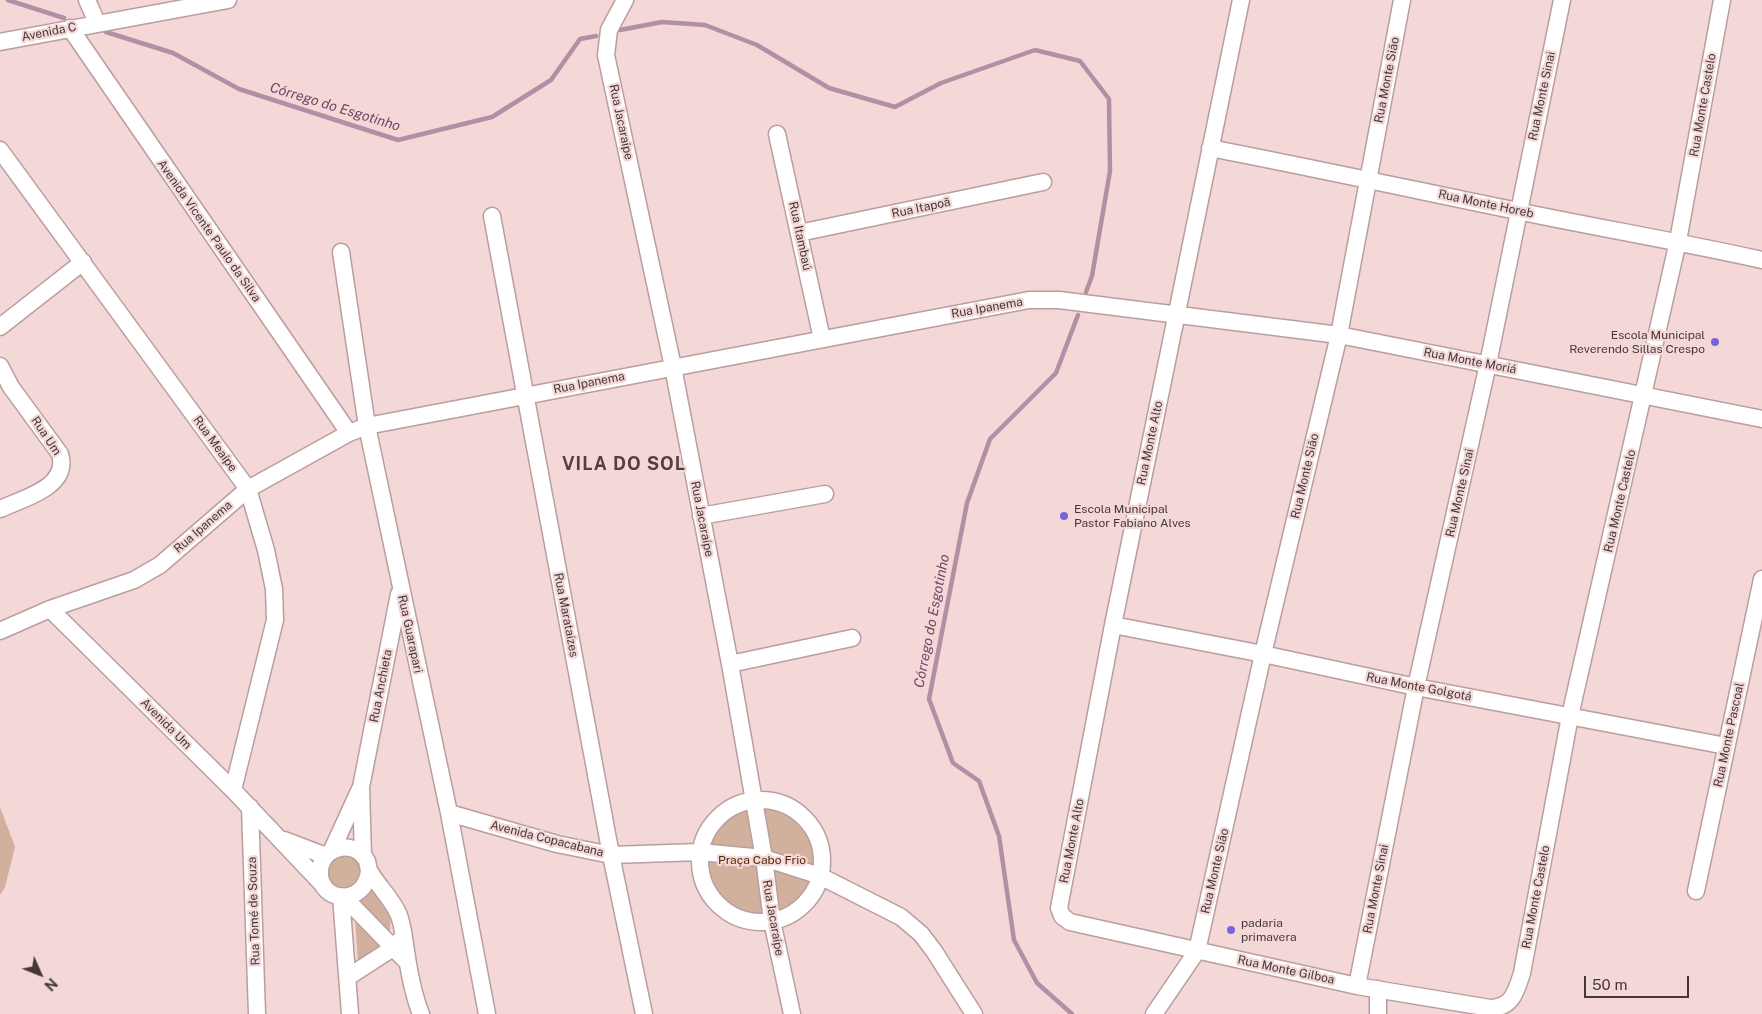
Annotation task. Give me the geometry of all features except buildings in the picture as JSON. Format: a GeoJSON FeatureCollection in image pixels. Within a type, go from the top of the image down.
{"type":"FeatureCollection","features":[{"type":"Feature","properties":{"kind":"street"},"geometry":{"type":"LineString","coordinates":[[87,0],[98,23]]}},
{"type":"Feature","properties":{"kind":"street","name":"Avenida C"},"geometry":{"type":"LineString","coordinates":[[0,42],[197,3],[228,0]]}},
{"type":"Feature","properties":{"kind":"street","name":"Rua Jacaraípe"},"geometry":{"type":"LineString","coordinates":[[625,0],[609,30],[606,55],[673,367],[730,664],[764,858],[772,921],[792,1014]]}},
{"type":"Feature","properties":{"kind":"street","name":"Rua Monte Alto"},"geometry":{"type":"LineString","coordinates":[[1062,916],[1060,908],[1113,625],[1241,0]]}},
{"type":"Feature","properties":{"kind":"street","name":"Rua Monte Sião"},"geometry":{"type":"LineString","coordinates":[[1197,951],[1263,654],[1339,335],[1402,0]]}},
{"type":"Feature","properties":{"kind":"street","name":"Rua Monte Sinai"},"geometry":{"type":"LineString","coordinates":[[1357,986],[1416,687],[1488,364],[1562,0]]}},
{"type":"Feature","properties":{"kind":"street","name":"Rua Monte Castelo"},"geometry":{"type":"LineString","coordinates":[[1511,1000],[1522,973],[1570,716],[1678,241],[1722,0]]}},
{"type":"Feature","properties":{"kind":"street","name":"Avenida Vicente Paulo da Silva"},"geometry":{"type":"LineString","coordinates":[[70,28],[349,433]]}},
{"type":"Feature","properties":{"kind":"street","name":"Rua Itambaú"},"geometry":{"type":"LineString","coordinates":[[777,134],[822,338]]}},
{"type":"Feature","properties":{"kind":"street","name":"Rua Monte Horeb"},"geometry":{"type":"LineString","coordinates":[[1210,148],[1368,178],[1518,211],[1678,241],[1762,260]]}},
{"type":"Feature","properties":{"kind":"street","name":"Rua Meaípe"},"geometry":{"type":"LineString","coordinates":[[0,150],[248,489],[266,550],[274,590],[275,620],[233,790]]}},
{"type":"Feature","properties":{"kind":"street","name":"Rua Itapoã"},"geometry":{"type":"LineString","coordinates":[[799,234],[1043,182]]}},
{"type":"Feature","properties":{"kind":"street","name":"Rua Marataízes"},"geometry":{"type":"LineString","coordinates":[[492,216],[611,855],[644,1014]]}},
{"type":"Feature","properties":{"kind":"street","name":"Rua Guarapari"},"geometry":{"type":"LineString","coordinates":[[341,252],[367,426],[449,814],[487,1014]]}},
{"type":"Feature","properties":{"kind":"street"},"geometry":{"type":"LineString","coordinates":[[0,327],[83,262]]}},
{"type":"Feature","properties":{"kind":"street","name":"Rua Ipanema"},"geometry":{"type":"LineString","coordinates":[[0,631],[50,609],[134,580],[160,565],[248,489],[349,433],[367,426],[822,338],[1030,300],[1059,300],[1177,316]]}},
{"type":"Feature","properties":{"kind":"street","name":"Rua Monte Moriá"},"geometry":{"type":"LineString","coordinates":[[1177,316],[1339,335],[1762,419]]}},
{"type":"Feature","properties":{"kind":"street","name":"Rua Um"},"geometry":{"type":"LineString","coordinates":[[0,366],[11,387],[60,454],[63,463],[61,474],[50,485],[0,509]]}},
{"type":"Feature","properties":{"kind":"street"},"geometry":{"type":"LineString","coordinates":[[701,516],[825,494]]}},
{"type":"Feature","properties":{"kind":"street","name":"Rua Monte Pascoal"},"geometry":{"type":"LineString","coordinates":[[1696,891],[1762,579]]}},
{"type":"Feature","properties":{"kind":"street","name":"Rua Anchieta"},"geometry":{"type":"LineString","coordinates":[[366,863],[361,787],[400,586]]}},
{"type":"Feature","properties":{"kind":"street","name":"Avenida Um"},"geometry":{"type":"LineString","coordinates":[[50,609],[282,839],[324,886]]}},
{"type":"Feature","properties":{"kind":"street","name":"Rua Monte Golgotá"},"geometry":{"type":"LineString","coordinates":[[1113,625],[1263,654],[1416,687],[1726,746]]}},
{"type":"Feature","properties":{"kind":"street"},"geometry":{"type":"LineString","coordinates":[[730,664],[852,638]]}},
{"type":"Feature","properties":{"kind":"street","name":"Rua Anchieta"},"geometry":{"type":"LineString","coordinates":[[329,853],[361,787]]}},
{"type":"Feature","properties":{"kind":"street"},"geometry":{"type":"LineString","coordinates":[[753,800],[773,800],[791,807],[807,820],[817,836],[822,856],[820,876],[814,892],[803,906],[788,916],[772,921],[752,922],[734,916],[718,906],[706,890],[700,872],[700,852],[706,833],[718,817],[734,806],[753,800]]}},
{"type":"Feature","properties":{"kind":"street","name":"Rua Tomé de Souza"},"geometry":{"type":"LineString","coordinates":[[250,807],[257,1014]]}},
{"type":"Feature","properties":{"kind":"street","name":"Avenida Copacabana"},"geometry":{"type":"LineString","coordinates":[[449,814],[557,844],[611,855],[700,852],[764,858],[820,876],[901,917],[921,934],[974,1014]]}},
{"type":"Feature","properties":{"kind":"street","name":"Avenida Um"},"geometry":{"type":"LineString","coordinates":[[282,839],[329,853]]}},
{"type":"Feature","properties":{"kind":"street"},"geometry":{"type":"LineString","coordinates":[[398,942],[342,897],[329,892],[324,886],[320,870],[329,853],[348,848],[366,863],[388,894],[399,915],[398,942],[407,962],[421,1014]]}},
{"type":"Feature","properties":{"kind":"street"},"geometry":{"type":"LineString","coordinates":[[342,897],[352,896],[364,887],[366,863]]}},
{"type":"Feature","properties":{"kind":"street"},"geometry":{"type":"LineString","coordinates":[[342,897],[350,1014]]}},
{"type":"Feature","properties":{"kind":"street","name":"Rua Monte Gilboa"},"geometry":{"type":"LineString","coordinates":[[1062,916],[1070,922],[1197,951],[1357,986],[1488,1011],[1500,1008],[1511,1000]]}},
{"type":"Feature","properties":{"kind":"street"},"geometry":{"type":"LineString","coordinates":[[348,977],[398,942]]}},
{"type":"Feature","properties":{"kind":"street"},"geometry":{"type":"LineString","coordinates":[[1154,1014],[1197,951]]}},
{"type":"Feature","properties":{"kind":"street"},"geometry":{"type":"LineString","coordinates":[[1378,989],[1378,1014]]}},
{"type":"Feature","properties":{"kind":"green space","name":"Praça Cabo Frio"},"geometry":{"type":"Polygon","coordinates":[[[762,804],[783,808],[802,820],[814,839],[818,860],[814,881],[802,900],[783,912],[762,916],[741,912],[722,900],[710,881],[706,860],[710,839],[722,820],[741,808],[762,804]]]}},
{"type":"Feature","properties":{"kind":"green space"},"geometry":{"type":"Polygon","coordinates":[[[0,807],[15,847],[5,887],[0,895],[0,807]]]}},
{"type":"Feature","properties":{"kind":"green space"},"geometry":{"type":"Polygon","coordinates":[[[339,853],[357,857],[364,873],[347,892],[328,885],[325,865],[339,853]]]}},
{"type":"Feature","properties":{"kind":"green space"},"geometry":{"type":"Polygon","coordinates":[[[373,885],[391,907],[388,937],[355,900],[373,885]]]}},
{"type":"Feature","properties":{"kind":"green space"},"geometry":{"type":"Polygon","coordinates":[[[355,917],[374,937],[381,950],[358,964],[355,917]]]}},
{"type":"Feature","properties":{"kind":"waterway","name":"Córrego do Esgotinho"},"geometry":{"type":"LineString","coordinates":[[8,0],[64,18]]}},
{"type":"Feature","properties":{"kind":"waterway","name":"Córrego do Esgotinho"},"geometry":{"type":"LineString","coordinates":[[620,30],[662,22],[705,25],[757,45],[829,88],[895,107],[941,83],[1035,50],[1080,61],[1109,99],[1110,171],[1092,276],[1086,292]]}},
{"type":"Feature","properties":{"kind":"waterway","name":"Córrego do Esgotinho"},"geometry":{"type":"LineString","coordinates":[[106,32],[173,53],[239,89],[398,140],[492,117],[551,80],[580,39],[596,36]]}},
{"type":"Feature","properties":{"kind":"waterway","name":"Córrego do Esgotinho"},"geometry":{"type":"LineString","coordinates":[[1072,1014],[1037,983],[1014,940],[999,836],[979,781],[953,763],[929,699],[967,503],[990,439],[1056,373],[1078,315]]}},
{"type":"Feature","properties":{"kind":"place","name":"Escola Municipal Reverendo Sillas Crespo"},"geometry":{"type":"Point","coordinates":[1715,342]}},
{"type":"Feature","properties":{"kind":"place","name":"Escola Municipal Pastor Fabiano Alves"},"geometry":{"type":"Point","coordinates":[1064,516]}},
{"type":"Feature","properties":{"kind":"place","name":"padaria primavera"},"geometry":{"type":"Point","coordinates":[1231,930]}},
{"type":"Feature","properties":{"kind":"district","name":"VILA DO SOL"},"geometry":{"type":"Point","coordinates":[624,464]}}]}
